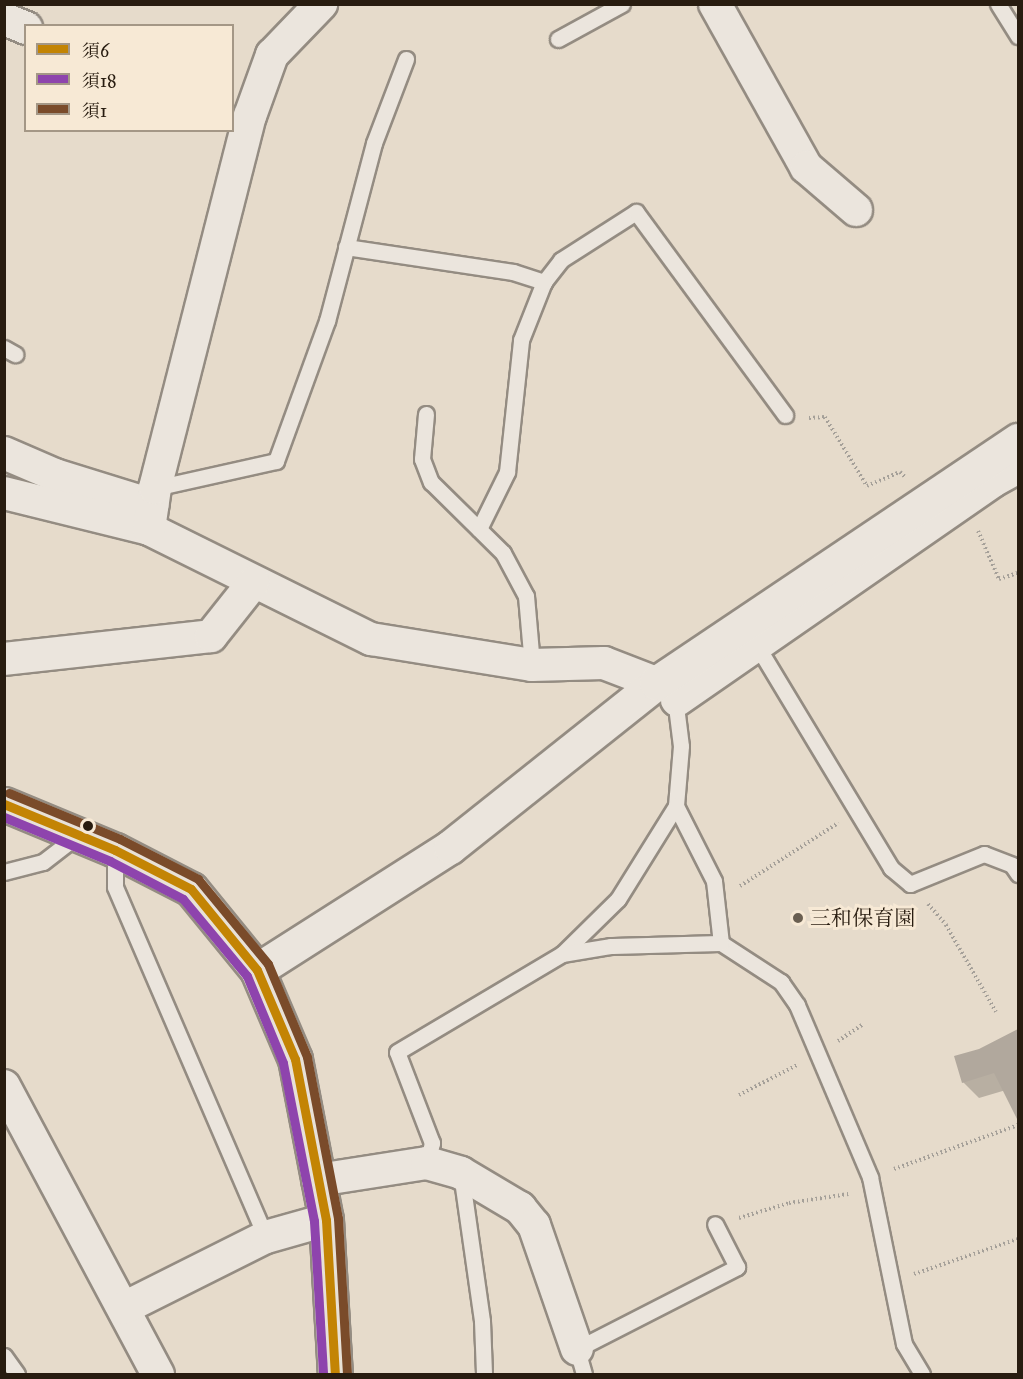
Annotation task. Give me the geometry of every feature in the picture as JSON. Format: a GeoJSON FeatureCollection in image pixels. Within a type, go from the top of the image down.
{"type":"FeatureCollection","features":[{"type":"Feature","properties":{"kind":"main road"},"geometry":{"type":"LineString","coordinates":[[4,804],[115,850],[191,890],[257,970],[295,1059],[326,1220],[335,1374]]}},
{"type":"Feature","properties":{"kind":"street"},"geometry":{"type":"LineString","coordinates":[[152,507],[241,113],[272,55],[321,4]]}},
{"type":"Feature","properties":{"kind":"street"},"geometry":{"type":"LineString","coordinates":[[715,4],[806,167],[856,210]]}},
{"type":"Feature","properties":{"kind":"street"},"geometry":{"type":"LineString","coordinates":[[4,19],[24,27]]}},
{"type":"Feature","properties":{"kind":"street"},"geometry":{"type":"LineString","coordinates":[[257,970],[450,847],[1018,440]]}},
{"type":"Feature","properties":{"kind":"street"},"geometry":{"type":"LineString","coordinates":[[4,453],[55,475],[152,507],[253,584],[371,639],[532,665],[604,663],[667,692]]}},
{"type":"Feature","properties":{"kind":"street"},"geometry":{"type":"LineString","coordinates":[[667,692],[756,644],[964,500],[1018,467]]}},
{"type":"Feature","properties":{"kind":"street"},"geometry":{"type":"LineString","coordinates":[[4,493],[152,507]]}},
{"type":"Feature","properties":{"kind":"street"},"geometry":{"type":"LineString","coordinates":[[4,659],[211,636],[253,584]]}},
{"type":"Feature","properties":{"kind":"street"},"geometry":{"type":"LineString","coordinates":[[4,1086],[158,1374]]}},
{"type":"Feature","properties":{"kind":"street"},"geometry":{"type":"LineString","coordinates":[[318,1180],[427,1163],[460,1173],[520,1208],[534,1225],[581,1362]]}},
{"type":"Feature","properties":{"kind":"street"},"geometry":{"type":"LineString","coordinates":[[124,1308],[266,1237],[326,1220]]}},
{"type":"Feature","properties":{"kind":"lane"},"geometry":{"type":"LineString","coordinates":[[558,39],[622,4]]}},
{"type":"Feature","properties":{"kind":"lane"},"geometry":{"type":"LineString","coordinates":[[998,4],[1018,36]]}},
{"type":"Feature","properties":{"kind":"lane"},"geometry":{"type":"LineString","coordinates":[[152,507],[276,461],[327,321],[374,143],[406,59]]}},
{"type":"Feature","properties":{"kind":"lane"},"geometry":{"type":"LineString","coordinates":[[479,529],[507,472],[521,340],[544,282],[561,260],[636,212],[785,415]]}},
{"type":"Feature","properties":{"kind":"lane"},"geometry":{"type":"LineString","coordinates":[[346,247],[513,272],[544,282]]}},
{"type":"Feature","properties":{"kind":"lane"},"geometry":{"type":"LineString","coordinates":[[426,414],[422,459],[431,482],[503,553],[526,596],[532,665]]}},
{"type":"Feature","properties":{"kind":"lane"},"geometry":{"type":"LineString","coordinates":[[756,644],[891,868],[910,884],[984,854],[1012,865],[1018,874]]}},
{"type":"Feature","properties":{"kind":"lane"},"geometry":{"type":"LineString","coordinates":[[427,1163],[432,1143],[397,1052],[561,954],[618,899],[676,806],[681,746],[667,692]]}},
{"type":"Feature","properties":{"kind":"lane"},"geometry":{"type":"LineString","coordinates":[[676,806],[714,880],[721,943]]}},
{"type":"Feature","properties":{"kind":"lane"},"geometry":{"type":"LineString","coordinates":[[4,872],[43,862],[79,835]]}},
{"type":"Feature","properties":{"kind":"lane"},"geometry":{"type":"LineString","coordinates":[[115,850],[115,887],[266,1237]]}},
{"type":"Feature","properties":{"kind":"lane"},"geometry":{"type":"LineString","coordinates":[[561,954],[611,946],[721,943],[782,982],[797,1005],[872,1183],[904,1344],[922,1374]]}},
{"type":"Feature","properties":{"kind":"lane"},"geometry":{"type":"LineString","coordinates":[[460,1173],[482,1321],[484,1374]]}},
{"type":"Feature","properties":{"kind":"lane"},"geometry":{"type":"LineString","coordinates":[[581,1362],[736,1267],[715,1224]]}},
{"type":"Feature","properties":{"kind":"lane"},"geometry":{"type":"LineString","coordinates":[[4,1356],[18,1374]]}},
{"type":"Feature","properties":{"kind":"path"},"geometry":{"type":"LineString","coordinates":[[785,415],[792,419],[825,417],[867,486],[900,472],[907,480]]}},
{"type":"Feature","properties":{"kind":"path"},"geometry":{"type":"LineString","coordinates":[[964,500],[999,579],[1018,573]]}},
{"type":"Feature","properties":{"kind":"path"},"geometry":{"type":"LineString","coordinates":[[716,900],[856,811]]}},
{"type":"Feature","properties":{"kind":"path"},"geometry":{"type":"LineString","coordinates":[[910,884],[946,925],[996,1012]]}},
{"type":"Feature","properties":{"kind":"path"},"geometry":{"type":"LineString","coordinates":[[739,1095],[818,1054]]}},
{"type":"Feature","properties":{"kind":"path"},"geometry":{"type":"LineString","coordinates":[[715,1224],[872,1183],[1018,1125]]}},
{"type":"Feature","properties":{"kind":"path"},"geometry":{"type":"LineString","coordinates":[[891,1282],[1018,1239]]}},
{"type":"Feature","properties":{"kind":"building"},"geometry":{"type":"Polygon","coordinates":[[[1018,1029],[1018,1121],[994,1073],[962,1083],[954,1056],[979,1049],[1018,1029]]]}},
{"type":"Feature","properties":{"kind":"transit line","name":"須1"},"geometry":{"type":"LineString","coordinates":[[9,793],[120,839],[198,879],[268,964],[307,1057],[338,1218],[347,1373]]}},
{"type":"Feature","properties":{"kind":"transit line","name":"須6"},"geometry":{"type":"LineString","coordinates":[[4,804],[115,850],[191,889],[257,970],[295,1059],[326,1220],[335,1374]]}},
{"type":"Feature","properties":{"kind":"transit line","name":"須18"},"geometry":{"type":"LineString","coordinates":[[4,817],[110,861],[183,899],[247,976],[283,1063],[314,1221],[323,1374]]}},
{"type":"Feature","properties":{"kind":"place","name":"三和保育園"},"geometry":{"type":"Point","coordinates":[798,918]}}]}
